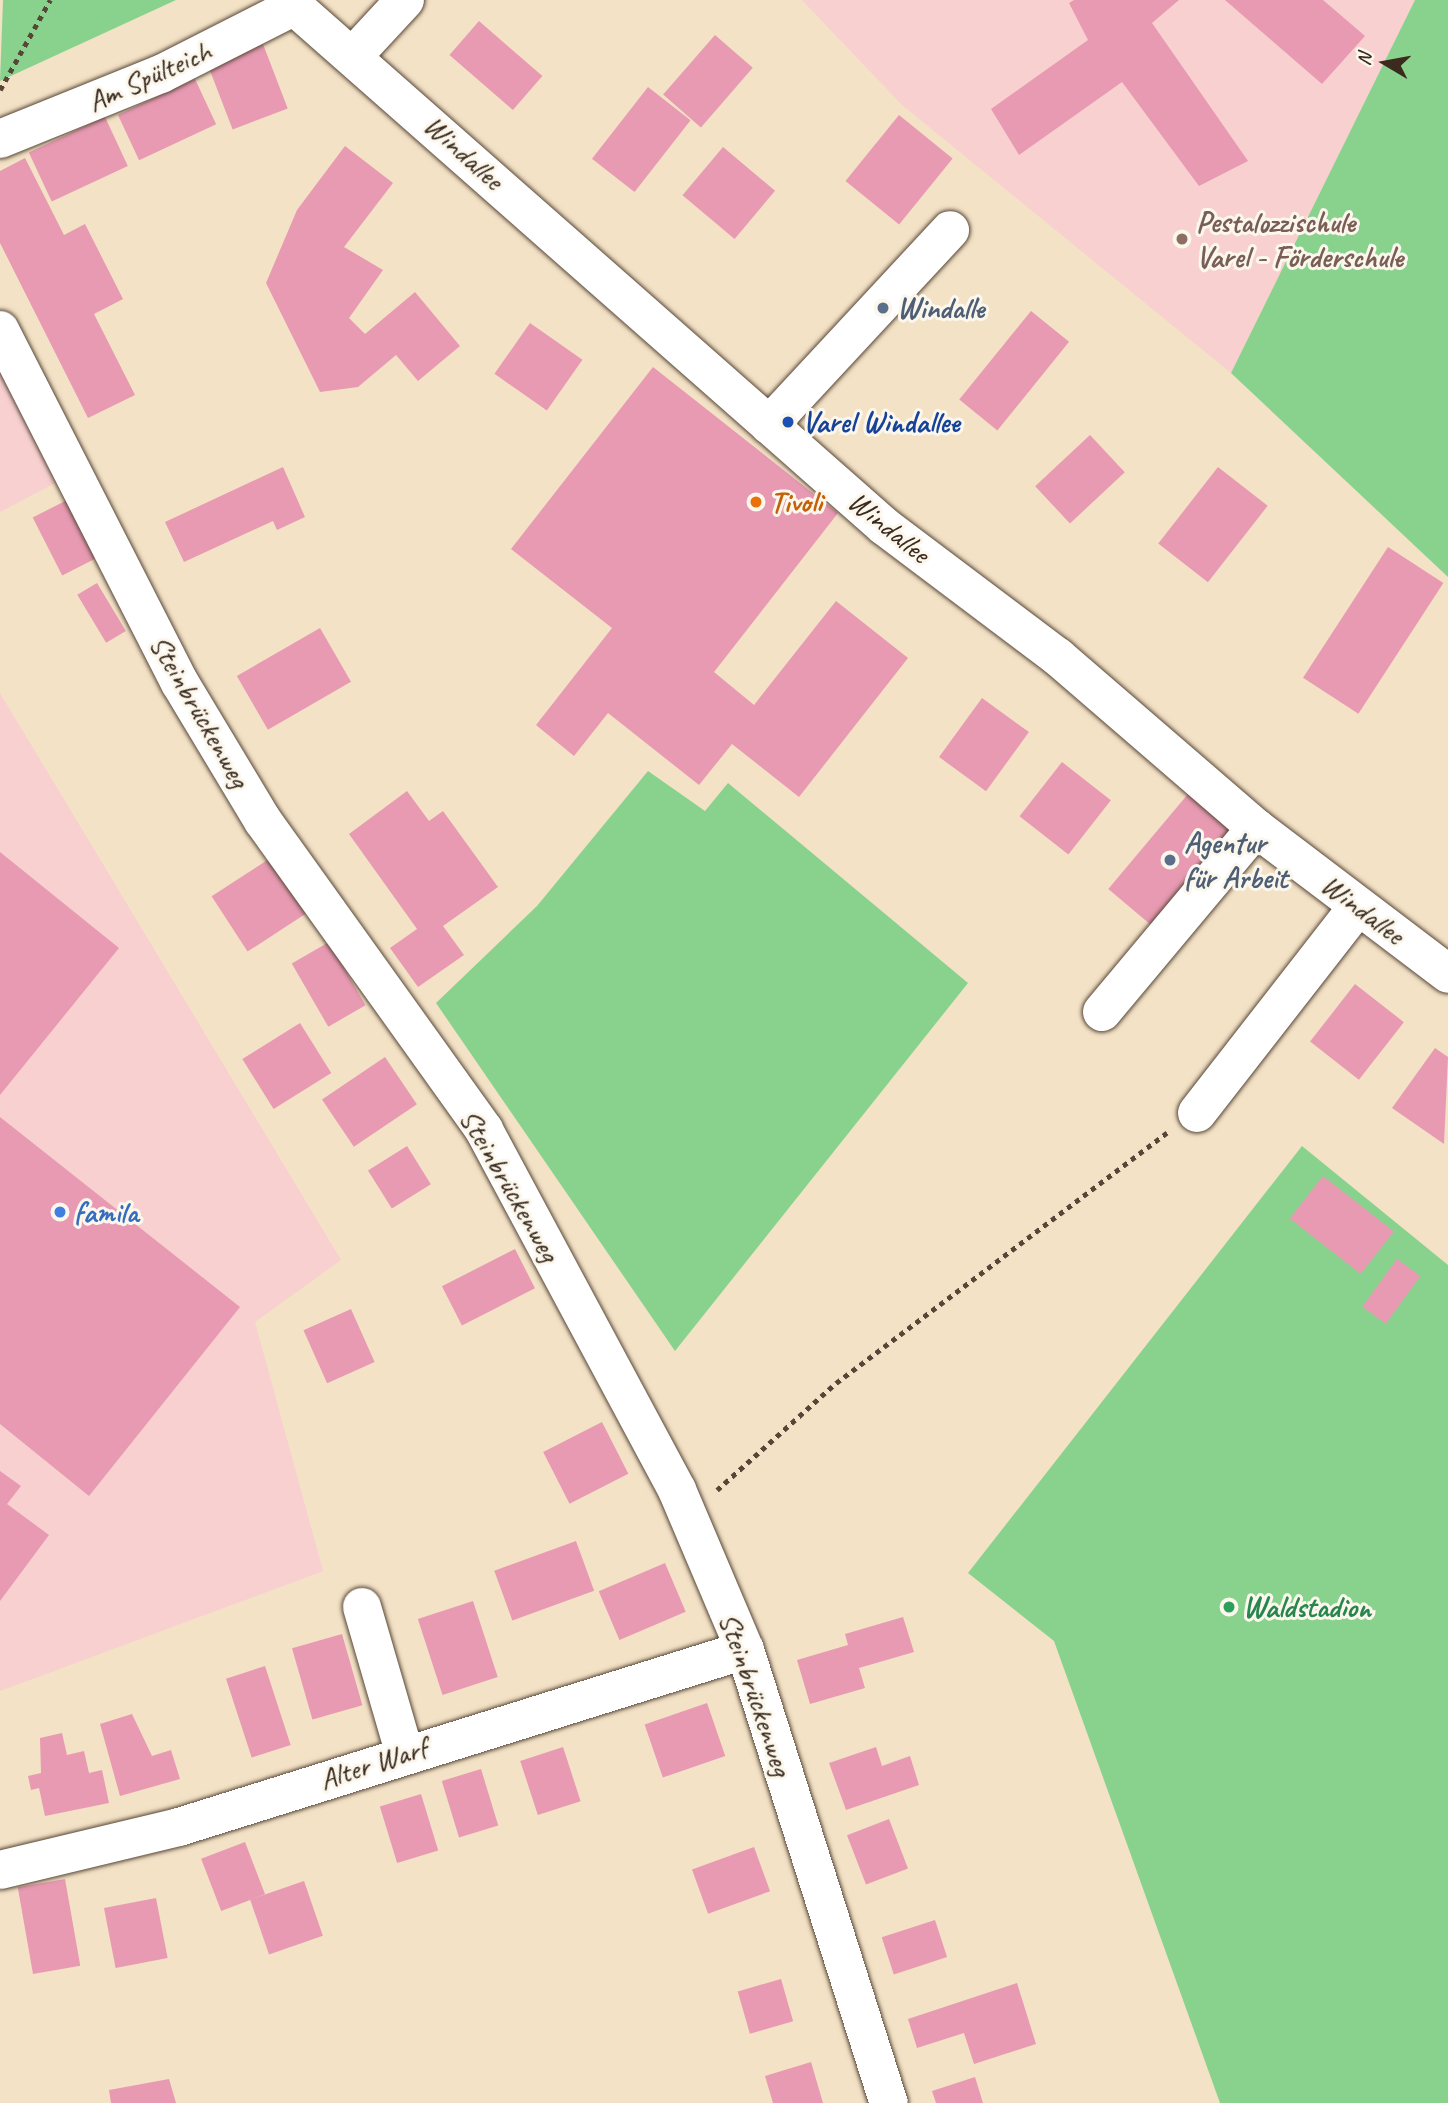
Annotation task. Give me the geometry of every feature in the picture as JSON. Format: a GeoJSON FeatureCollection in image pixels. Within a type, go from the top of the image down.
{"type":"FeatureCollection","features":[{"type":"Feature","properties":{"kind":"street"},"geometry":{"type":"LineString","coordinates":[[354,55],[405,0]]}},
{"type":"Feature","properties":{"kind":"street","name":"Windallee"},"geometry":{"type":"LineString","coordinates":[[291,3],[354,55],[884,526],[1058,657],[1256,828],[1448,974]]}},
{"type":"Feature","properties":{"kind":"street","name":"Am Spülteich"},"geometry":{"type":"LineString","coordinates":[[0,139],[161,74],[291,3]]}},
{"type":"Feature","properties":{"kind":"street"},"geometry":{"type":"LineString","coordinates":[[769,425],[950,230]]}},
{"type":"Feature","properties":{"kind":"street","name":"Steinbrückenweg"},"geometry":{"type":"LineString","coordinates":[[0,331],[180,683],[263,821],[484,1130],[686,1517],[745,1650],[889,2103]]}},
{"type":"Feature","properties":{"kind":"street"},"geometry":{"type":"LineString","coordinates":[[1102,1012],[1256,828]]}},
{"type":"Feature","properties":{"kind":"street"},"geometry":{"type":"LineString","coordinates":[[1197,1113],[1358,906]]}},
{"type":"Feature","properties":{"kind":"street"},"geometry":{"type":"LineString","coordinates":[[362,1607],[404,1752]]}},
{"type":"Feature","properties":{"kind":"street","name":"Alter Warf"},"geometry":{"type":"LineString","coordinates":[[0,1870],[179,1827],[404,1752],[745,1650]]}},
{"type":"Feature","properties":{"kind":"path"},"geometry":{"type":"LineString","coordinates":[[0,90],[50,0]]}},
{"type":"Feature","properties":{"kind":"path"},"geometry":{"type":"LineString","coordinates":[[686,1517],[847,1374],[1122,1161],[1197,1113]]}},
{"type":"Feature","properties":{"kind":"shaded area","name":"Pestalozzischule Varel - Förderschule"},"geometry":{"type":"Polygon","coordinates":[[[802,0],[1415,0],[1231,373],[902,105],[802,0]]]}},
{"type":"Feature","properties":{"kind":"shaded area"},"geometry":{"type":"Polygon","coordinates":[[[0,365],[57,482],[0,512],[0,365]]]}},
{"type":"Feature","properties":{"kind":"shaded area"},"geometry":{"type":"Polygon","coordinates":[[[0,693],[341,1260],[255,1322],[323,1571],[0,1691],[0,693]]]}},
{"type":"Feature","properties":{"kind":"green space"},"geometry":{"type":"Polygon","coordinates":[[[3,0],[176,0],[0,81],[3,0]]]}},
{"type":"Feature","properties":{"kind":"green space"},"geometry":{"type":"Polygon","coordinates":[[[1415,0],[1448,0],[1448,577],[1231,373],[1415,0]]]}},
{"type":"Feature","properties":{"kind":"green space"},"geometry":{"type":"Polygon","coordinates":[[[648,771],[705,811],[728,783],[968,983],[675,1351],[436,1003],[537,906],[648,771]]]}},
{"type":"Feature","properties":{"kind":"green space","name":"Waldstadion"},"geometry":{"type":"Polygon","coordinates":[[[1302,1146],[1448,1265],[1448,2103],[1220,2103],[1054,1641],[968,1573],[1302,1146]]]}},
{"type":"Feature","properties":{"kind":"building"},"geometry":{"type":"Polygon","coordinates":[[[1074,0],[1179,0],[1152,23],[1248,161],[1199,186],[1122,82],[1019,155],[991,109],[1088,40],[1069,3],[1074,0]]]}},
{"type":"Feature","properties":{"kind":"building"},"geometry":{"type":"Polygon","coordinates":[[[1225,0],[1323,0],[1365,36],[1322,84],[1225,0]]]}},
{"type":"Feature","properties":{"kind":"building"},"geometry":{"type":"Polygon","coordinates":[[[479,21],[542,76],[513,110],[449,55],[479,21]]]}},
{"type":"Feature","properties":{"kind":"building"},"geometry":{"type":"Polygon","coordinates":[[[715,35],[753,68],[701,127],[663,95],[715,35]]]}},
{"type":"Feature","properties":{"kind":"building"},"geometry":{"type":"Polygon","coordinates":[[[263,44],[288,108],[233,130],[208,65],[263,44]]]}},
{"type":"Feature","properties":{"kind":"building"},"geometry":{"type":"Polygon","coordinates":[[[195,79],[216,124],[139,160],[118,115],[195,79]]]}},
{"type":"Feature","properties":{"kind":"building"},"geometry":{"type":"Polygon","coordinates":[[[648,87],[691,120],[635,192],[592,159],[648,87]]]}},
{"type":"Feature","properties":{"kind":"building"},"geometry":{"type":"Polygon","coordinates":[[[899,115],[953,158],[899,224],[846,181],[899,115]]]}},
{"type":"Feature","properties":{"kind":"building"},"geometry":{"type":"Polygon","coordinates":[[[105,117],[128,166],[52,201],[29,152],[105,117]]]}},
{"type":"Feature","properties":{"kind":"building"},"geometry":{"type":"Polygon","coordinates":[[[345,146],[393,183],[344,247],[383,270],[349,318],[365,334],[415,292],[460,346],[418,381],[396,355],[358,387],[320,392],[266,283],[297,210],[345,146]]]}},
{"type":"Feature","properties":{"kind":"building"},"geometry":{"type":"Polygon","coordinates":[[[723,147],[775,191],[735,239],[683,195],[723,147]]]}},
{"type":"Feature","properties":{"kind":"building"},"geometry":{"type":"Polygon","coordinates":[[[25,158],[64,235],[85,224],[123,299],[94,314],[135,395],[88,418],[0,243],[0,171],[25,158]]]}},
{"type":"Feature","properties":{"kind":"building"},"geometry":{"type":"Polygon","coordinates":[[[1031,311],[1069,342],[997,430],[959,400],[1031,311]]]}},
{"type":"Feature","properties":{"kind":"building"},"geometry":{"type":"Polygon","coordinates":[[[530,323],[582,360],[547,410],[494,374],[530,323]]]}},
{"type":"Feature","properties":{"kind":"building"},"geometry":{"type":"Polygon","coordinates":[[[653,367],[838,513],[714,672],[754,705],[836,601],[908,658],[799,797],[732,744],[699,785],[608,713],[574,756],[536,725],[612,628],[511,549],[653,367]]]}},
{"type":"Feature","properties":{"kind":"building"},"geometry":{"type":"Polygon","coordinates":[[[1090,435],[1125,472],[1070,523],[1035,486],[1090,435]]]}},
{"type":"Feature","properties":{"kind":"building"},"geometry":{"type":"Polygon","coordinates":[[[283,467],[305,517],[277,530],[273,521],[184,562],[165,522],[283,467]]]}},
{"type":"Feature","properties":{"kind":"building"},"geometry":{"type":"Polygon","coordinates":[[[1218,467],[1268,506],[1208,582],[1158,543],[1218,467]]]}},
{"type":"Feature","properties":{"kind":"building"},"geometry":{"type":"Polygon","coordinates":[[[71,498],[101,556],[62,575],[33,518],[71,498]]]}},
{"type":"Feature","properties":{"kind":"building"},"geometry":{"type":"Polygon","coordinates":[[[1388,547],[1443,583],[1358,714],[1303,678],[1388,547]]]}},
{"type":"Feature","properties":{"kind":"building"},"geometry":{"type":"Polygon","coordinates":[[[97,583],[126,631],[106,643],[77,595],[97,583]]]}},
{"type":"Feature","properties":{"kind":"building"},"geometry":{"type":"Polygon","coordinates":[[[320,628],[351,682],[268,730],[237,676],[320,628]]]}},
{"type":"Feature","properties":{"kind":"building"},"geometry":{"type":"Polygon","coordinates":[[[982,698],[1029,732],[986,791],[939,757],[982,698]]]}},
{"type":"Feature","properties":{"kind":"building"},"geometry":{"type":"Polygon","coordinates":[[[1062,762],[1111,800],[1068,855],[1020,816],[1062,762]]]}},
{"type":"Feature","properties":{"kind":"building"},"geometry":{"type":"Polygon","coordinates":[[[407,791],[429,821],[443,811],[498,887],[443,926],[464,955],[418,987],[390,948],[417,929],[349,834],[407,791]]]}},
{"type":"Feature","properties":{"kind":"building","name":"Agentur für Arbeit"},"geometry":{"type":"Polygon","coordinates":[[[1188,794],[1233,832],[1153,927],[1108,889],[1188,794]]]}},
{"type":"Feature","properties":{"kind":"building"},"geometry":{"type":"Polygon","coordinates":[[[0,852],[119,948],[0,1095],[0,852]]]}},
{"type":"Feature","properties":{"kind":"building"},"geometry":{"type":"Polygon","coordinates":[[[272,857],[308,912],[248,952],[212,896],[272,857]]]}},
{"type":"Feature","properties":{"kind":"building"},"geometry":{"type":"Polygon","coordinates":[[[329,942],[366,1005],[328,1027],[292,963],[329,942]]]}},
{"type":"Feature","properties":{"kind":"building"},"geometry":{"type":"Polygon","coordinates":[[[1355,984],[1404,1022],[1359,1080],[1310,1042],[1355,984]]]}},
{"type":"Feature","properties":{"kind":"building"},"geometry":{"type":"Polygon","coordinates":[[[300,1023],[331,1073],[274,1109],[242,1059],[300,1023]]]}},
{"type":"Feature","properties":{"kind":"building"},"geometry":{"type":"Polygon","coordinates":[[[1435,1048],[1448,1057],[1444,1144],[1392,1108],[1435,1048]]]}},
{"type":"Feature","properties":{"kind":"building"},"geometry":{"type":"Polygon","coordinates":[[[385,1057],[417,1104],[354,1147],[322,1099],[385,1057]]]}},
{"type":"Feature","properties":{"kind":"building","name":"famila"},"geometry":{"type":"Polygon","coordinates":[[[0,1117],[240,1307],[89,1496],[0,1424],[0,1117]]]}},
{"type":"Feature","properties":{"kind":"building"},"geometry":{"type":"Polygon","coordinates":[[[407,1146],[431,1184],[392,1209],[368,1170],[407,1146]]]}},
{"type":"Feature","properties":{"kind":"building"},"geometry":{"type":"Polygon","coordinates":[[[1323,1176],[1394,1231],[1361,1274],[1290,1219],[1323,1176]]]}},
{"type":"Feature","properties":{"kind":"building"},"geometry":{"type":"Polygon","coordinates":[[[515,1249],[535,1288],[462,1325],[442,1286],[515,1249]]]}},
{"type":"Feature","properties":{"kind":"building"},"geometry":{"type":"Polygon","coordinates":[[[1397,1259],[1420,1276],[1386,1324],[1362,1307],[1397,1259]]]}},
{"type":"Feature","properties":{"kind":"building"},"geometry":{"type":"Polygon","coordinates":[[[351,1309],[375,1362],[327,1383],[303,1330],[351,1309]]]}},
{"type":"Feature","properties":{"kind":"building"},"geometry":{"type":"Polygon","coordinates":[[[602,1422],[628,1474],[570,1504],[543,1452],[602,1422]]]}},
{"type":"Feature","properties":{"kind":"building"},"geometry":{"type":"Polygon","coordinates":[[[0,1471],[21,1486],[7,1504],[49,1535],[0,1601],[0,1471]]]}},
{"type":"Feature","properties":{"kind":"building"},"geometry":{"type":"Polygon","coordinates":[[[576,1541],[594,1591],[512,1621],[494,1571],[576,1541]]]}},
{"type":"Feature","properties":{"kind":"building"},"geometry":{"type":"Polygon","coordinates":[[[665,1563],[686,1612],[619,1640],[599,1591],[665,1563]]]}},
{"type":"Feature","properties":{"kind":"building"},"geometry":{"type":"Polygon","coordinates":[[[473,1601],[498,1677],[443,1695],[418,1619],[473,1601]]]}},
{"type":"Feature","properties":{"kind":"building"},"geometry":{"type":"Polygon","coordinates":[[[903,1617],[914,1652],[859,1668],[865,1688],[810,1704],[797,1660],[848,1645],[845,1634],[903,1617]]]}},
{"type":"Feature","properties":{"kind":"building"},"geometry":{"type":"Polygon","coordinates":[[[342,1634],[362,1705],[312,1719],[292,1648],[342,1634]]]}},
{"type":"Feature","properties":{"kind":"building"},"geometry":{"type":"Polygon","coordinates":[[[265,1666],[291,1745],[252,1758],[226,1679],[265,1666]]]}},
{"type":"Feature","properties":{"kind":"building"},"geometry":{"type":"Polygon","coordinates":[[[707,1703],[725,1756],[663,1777],[645,1724],[707,1703]]]}},
{"type":"Feature","properties":{"kind":"building"},"geometry":{"type":"Polygon","coordinates":[[[132,1714],[152,1756],[171,1750],[180,1779],[120,1796],[100,1724],[132,1714]]]}},
{"type":"Feature","properties":{"kind":"building"},"geometry":{"type":"Polygon","coordinates":[[[62,1733],[67,1755],[84,1751],[89,1773],[102,1770],[109,1803],[45,1816],[39,1788],[31,1790],[28,1776],[41,1773],[40,1738],[62,1733]]]}},
{"type":"Feature","properties":{"kind":"building"},"geometry":{"type":"Polygon","coordinates":[[[563,1747],[581,1801],[538,1815],[520,1761],[563,1747]]]}},
{"type":"Feature","properties":{"kind":"building"},"geometry":{"type":"Polygon","coordinates":[[[876,1747],[882,1766],[910,1756],[919,1785],[846,1810],[829,1763],[876,1747]]]}},
{"type":"Feature","properties":{"kind":"building"},"geometry":{"type":"Polygon","coordinates":[[[481,1769],[498,1825],[459,1837],[442,1781],[481,1769]]]}},
{"type":"Feature","properties":{"kind":"building"},"geometry":{"type":"Polygon","coordinates":[[[421,1794],[438,1850],[397,1863],[380,1807],[421,1794]]]}},
{"type":"Feature","properties":{"kind":"building"},"geometry":{"type":"Polygon","coordinates":[[[889,1819],[908,1868],[866,1885],[847,1835],[889,1819]]]}},
{"type":"Feature","properties":{"kind":"building"},"geometry":{"type":"Polygon","coordinates":[[[245,1842],[265,1894],[221,1911],[201,1859],[245,1842]]]}},
{"type":"Feature","properties":{"kind":"building"},"geometry":{"type":"Polygon","coordinates":[[[754,1847],[770,1891],[708,1914],[692,1870],[754,1847]]]}},
{"type":"Feature","properties":{"kind":"building"},"geometry":{"type":"Polygon","coordinates":[[[65,1879],[80,1966],[33,1974],[18,1887],[65,1879]]]}},
{"type":"Feature","properties":{"kind":"building"},"geometry":{"type":"Polygon","coordinates":[[[304,1881],[323,1936],[269,1954],[250,1900],[304,1881]]]}},
{"type":"Feature","properties":{"kind":"building"},"geometry":{"type":"Polygon","coordinates":[[[156,1898],[168,1958],[116,1968],[104,1908],[156,1898]]]}},
{"type":"Feature","properties":{"kind":"building"},"geometry":{"type":"Polygon","coordinates":[[[935,1920],[947,1957],[894,1974],[882,1937],[935,1920]]]}},
{"type":"Feature","properties":{"kind":"building"},"geometry":{"type":"Polygon","coordinates":[[[781,1979],[793,2021],[750,2034],[738,1991],[781,1979]]]}},
{"type":"Feature","properties":{"kind":"building"},"geometry":{"type":"Polygon","coordinates":[[[1017,1983],[1036,2044],[974,2064],[964,2033],[917,2048],[908,2019],[1017,1983]]]}},
{"type":"Feature","properties":{"kind":"building"},"geometry":{"type":"Polygon","coordinates":[[[811,2062],[823,2103],[773,2103],[765,2076],[811,2062]]]}},
{"type":"Feature","properties":{"kind":"building"},"geometry":{"type":"Polygon","coordinates":[[[975,2077],[983,2103],[936,2103],[932,2091],[975,2077]]]}},
{"type":"Feature","properties":{"kind":"building"},"geometry":{"type":"Polygon","coordinates":[[[169,2079],[176,2103],[111,2103],[109,2090],[169,2079]]]}},
{"type":"Feature","properties":{"kind":"place","name":"Pestalozzischule Varel - Förderschule"},"geometry":{"type":"Point","coordinates":[1182,239]}},
{"type":"Feature","properties":{"kind":"place","name":"Windalle"},"geometry":{"type":"Point","coordinates":[883,308]}},
{"type":"Feature","properties":{"kind":"place","name":"Varel Windallee"},"geometry":{"type":"Point","coordinates":[788,422]}},
{"type":"Feature","properties":{"kind":"place","name":"Tivoli"},"geometry":{"type":"Point","coordinates":[756,502]}},
{"type":"Feature","properties":{"kind":"place","name":"Agentur für Arbeit"},"geometry":{"type":"Point","coordinates":[1170,860]}},
{"type":"Feature","properties":{"kind":"place","name":"famila"},"geometry":{"type":"Point","coordinates":[60,1212]}},
{"type":"Feature","properties":{"kind":"place","name":"Waldstadion"},"geometry":{"type":"Point","coordinates":[1229,1607]}}]}
